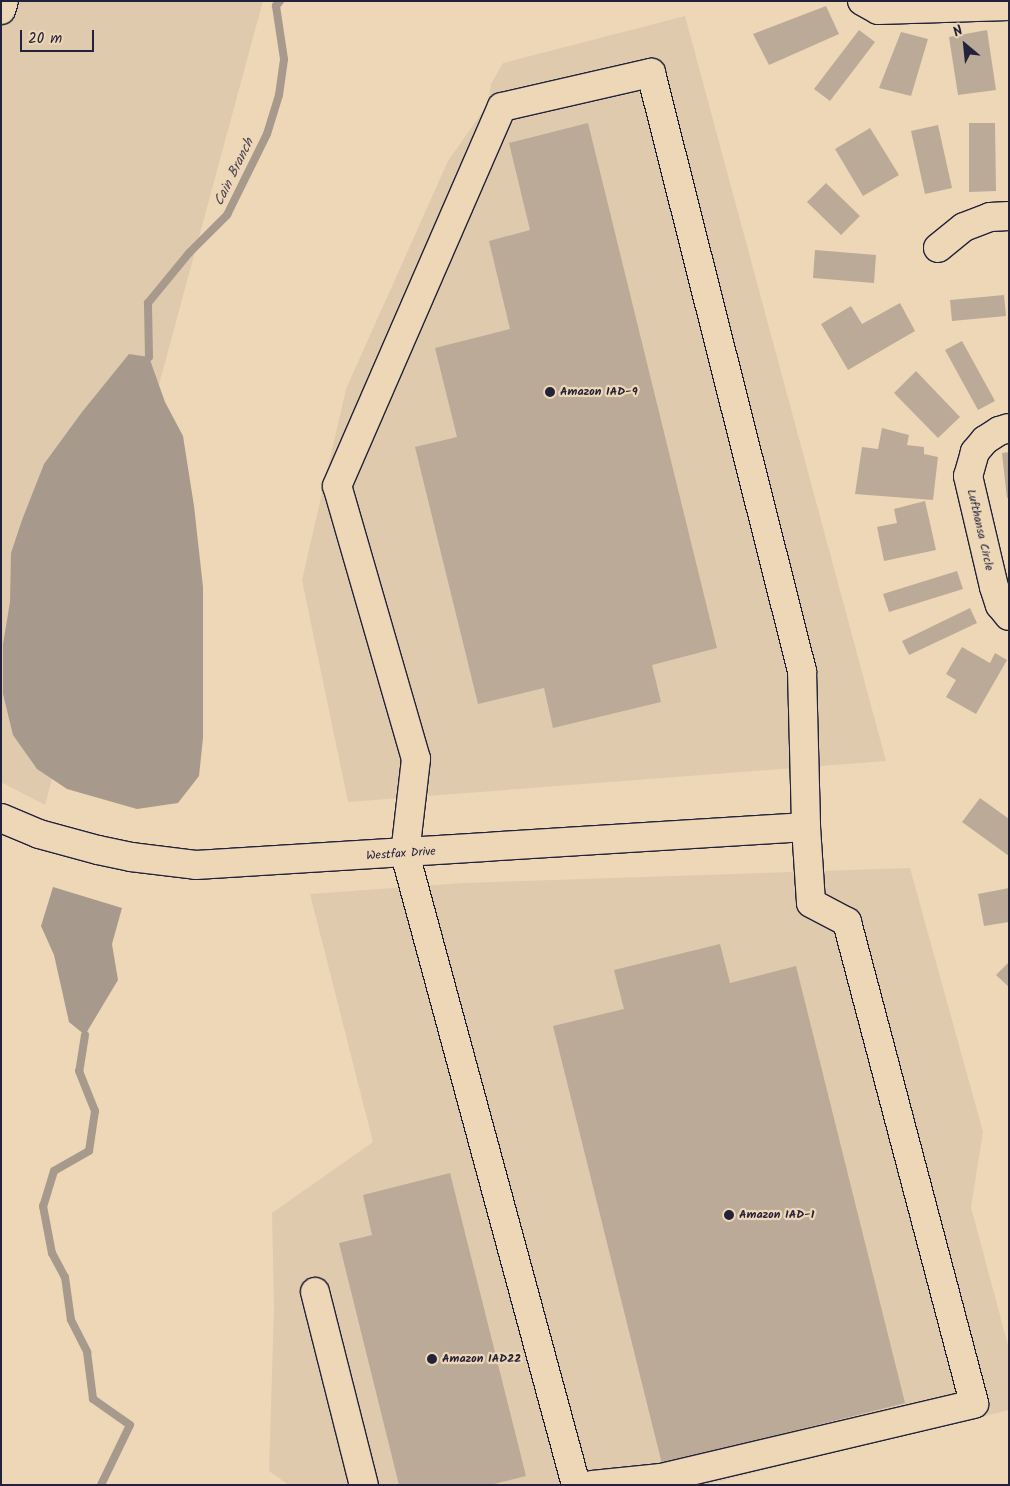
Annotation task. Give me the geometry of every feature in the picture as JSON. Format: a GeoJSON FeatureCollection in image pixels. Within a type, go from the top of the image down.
{"type":"FeatureCollection","features":[{"type":"Feature","properties":{"kind":"street"},"geometry":{"type":"LineString","coordinates":[[1,10],[4,1]]}},
{"type":"Feature","properties":{"kind":"street"},"geometry":{"type":"LineString","coordinates":[[862,1],[878,10],[1009,6]]}},
{"type":"Feature","properties":{"kind":"street"},"geometry":{"type":"LineString","coordinates":[[576,1485],[405,854],[416,759],[337,486],[502,107],[651,73],[802,672],[806,827],[811,903],[847,922],[974,1404],[661,1478],[592,1485]]}},
{"type":"Feature","properties":{"kind":"street"},"geometry":{"type":"LineString","coordinates":[[938,248],[964,226],[990,217],[1009,216]]}},
{"type":"Feature","properties":{"kind":"street","name":"Lufthansa Circle"},"geometry":{"type":"LineString","coordinates":[[1009,428],[999,431],[980,446],[970,465],[968,476],[994,587],[1000,605],[1009,616]]}},
{"type":"Feature","properties":{"kind":"street","name":"Westfax Drive"},"geometry":{"type":"LineString","coordinates":[[1,818],[39,834],[98,850],[196,865],[405,854],[806,827]]}},
{"type":"Feature","properties":{"kind":"street"},"geometry":{"type":"LineString","coordinates":[[315,1292],[364,1485]]}},
{"type":"Feature","properties":{"kind":"shaded area"},"geometry":{"type":"Polygon","coordinates":[[[1,1],[263,1],[45,805],[1,782],[1,1]]]}},
{"type":"Feature","properties":{"kind":"shaded area"},"geometry":{"type":"Polygon","coordinates":[[[685,16],[886,761],[348,802],[302,580],[346,389],[448,161],[488,104],[491,84],[503,63],[685,16]]]}},
{"type":"Feature","properties":{"kind":"shaded area"},"geometry":{"type":"Polygon","coordinates":[[[129,354],[149,357],[165,402],[183,436],[194,506],[203,587],[203,738],[199,776],[178,803],[137,809],[67,789],[37,769],[13,735],[3,694],[3,644],[10,602],[11,553],[22,520],[44,464],[82,412],[129,354]]]}},
{"type":"Feature","properties":{"kind":"shaded area"},"geometry":{"type":"Polygon","coordinates":[[[910,868],[983,1132],[971,1207],[1009,1349],[1009,1410],[704,1485],[289,1485],[269,1471],[274,1308],[272,1213],[373,1142],[310,894],[463,883],[910,868]]]}},
{"type":"Feature","properties":{"kind":"shaded area"},"geometry":{"type":"Polygon","coordinates":[[[53,887],[122,908],[112,944],[118,980],[85,1035],[69,1022],[54,955],[41,926],[53,887]]]}},
{"type":"Feature","properties":{"kind":"building"},"geometry":{"type":"Polygon","coordinates":[[[826,6],[839,34],[769,65],[753,34],[826,6]]]}},
{"type":"Feature","properties":{"kind":"building"},"geometry":{"type":"Polygon","coordinates":[[[859,30],[875,42],[830,101],[814,89],[859,30]]]}},
{"type":"Feature","properties":{"kind":"building"},"geometry":{"type":"Polygon","coordinates":[[[987,30],[996,90],[958,95],[949,37],[987,30]]]}},
{"type":"Feature","properties":{"kind":"building"},"geometry":{"type":"Polygon","coordinates":[[[901,32],[928,39],[911,96],[879,88],[901,32]]]}},
{"type":"Feature","properties":{"kind":"building","name":"Amazon IAD-9"},"geometry":{"type":"Polygon","coordinates":[[[588,123],[717,648],[652,665],[661,702],[553,728],[544,688],[478,704],[415,447],[457,437],[435,348],[510,329],[489,241],[530,230],[509,143],[588,123]]]}},
{"type":"Feature","properties":{"kind":"building"},"geometry":{"type":"Polygon","coordinates":[[[969,123],[995,123],[996,191],[969,192],[969,123]]]}},
{"type":"Feature","properties":{"kind":"building"},"geometry":{"type":"Polygon","coordinates":[[[938,125],[952,188],[925,194],[911,131],[938,125]]]}},
{"type":"Feature","properties":{"kind":"building"},"geometry":{"type":"Polygon","coordinates":[[[870,128],[899,175],[863,196],[835,149],[870,128]]]}},
{"type":"Feature","properties":{"kind":"building"},"geometry":{"type":"Polygon","coordinates":[[[826,183],[860,216],[841,235],[807,202],[826,183]]]}},
{"type":"Feature","properties":{"kind":"building"},"geometry":{"type":"Polygon","coordinates":[[[815,250],[876,255],[874,283],[813,278],[815,250]]]}},
{"type":"Feature","properties":{"kind":"building"},"geometry":{"type":"Polygon","coordinates":[[[1004,295],[1006,316],[952,321],[950,300],[1004,295]]]}},
{"type":"Feature","properties":{"kind":"building"},"geometry":{"type":"Polygon","coordinates":[[[900,303],[915,331],[848,370],[821,324],[851,306],[862,324],[900,303]]]}},
{"type":"Feature","properties":{"kind":"building"},"geometry":{"type":"Polygon","coordinates":[[[962,341],[995,401],[978,410],[945,350],[962,341]]]}},
{"type":"Feature","properties":{"kind":"building"},"geometry":{"type":"Polygon","coordinates":[[[916,371],[960,417],[938,438],[894,393],[916,371]]]}},
{"type":"Feature","properties":{"kind":"building"},"geometry":{"type":"Polygon","coordinates":[[[882,428],[909,435],[907,445],[924,447],[924,454],[938,457],[933,500],[855,494],[862,447],[878,449],[882,428]]]}},
{"type":"Feature","properties":{"kind":"building"},"geometry":{"type":"Polygon","coordinates":[[[1009,452],[1009,498],[1007,498],[1002,453],[1009,452]]]}},
{"type":"Feature","properties":{"kind":"building"},"geometry":{"type":"Polygon","coordinates":[[[925,501],[936,550],[884,561],[877,527],[897,523],[894,509],[925,501]]]}},
{"type":"Feature","properties":{"kind":"building"},"geometry":{"type":"Polygon","coordinates":[[[957,571],[963,589],[889,612],[883,594],[957,571]]]}},
{"type":"Feature","properties":{"kind":"building"},"geometry":{"type":"Polygon","coordinates":[[[970,608],[977,623],[909,655],[902,641],[970,608]]]}},
{"type":"Feature","properties":{"kind":"building"},"geometry":{"type":"Polygon","coordinates":[[[962,647],[990,663],[995,653],[1007,660],[976,714],[946,697],[956,680],[946,674],[962,647]]]}},
{"type":"Feature","properties":{"kind":"building"},"geometry":{"type":"Polygon","coordinates":[[[980,798],[1009,819],[1009,856],[962,822],[980,798]]]}},
{"type":"Feature","properties":{"kind":"building"},"geometry":{"type":"Polygon","coordinates":[[[1009,888],[1009,922],[984,926],[978,894],[1009,888]]]}},
{"type":"Feature","properties":{"kind":"building","name":"Amazon IAD-1"},"geometry":{"type":"Polygon","coordinates":[[[720,944],[730,983],[796,966],[905,1403],[662,1464],[553,1026],[624,1009],[614,970],[720,944]]]}},
{"type":"Feature","properties":{"kind":"building"},"geometry":{"type":"Polygon","coordinates":[[[1009,962],[1009,987],[996,975],[1009,962]]]}},
{"type":"Feature","properties":{"kind":"building","name":"Amazon IAD22"},"geometry":{"type":"Polygon","coordinates":[[[450,1173],[526,1476],[490,1485],[399,1485],[339,1243],[372,1235],[363,1195],[450,1173]]]}},
{"type":"Feature","properties":{"kind":"waterway","name":"Cain Branch"},"geometry":{"type":"LineString","coordinates":[[149,357],[148,303],[189,253],[227,215],[267,134],[279,95],[284,59],[276,6],[280,1]]}},
{"type":"Feature","properties":{"kind":"waterway","name":"Cain Branch"},"geometry":{"type":"LineString","coordinates":[[85,1035],[79,1071],[95,1111],[89,1151],[54,1171],[43,1206],[52,1253],[65,1277],[71,1320],[87,1352],[93,1399],[130,1425],[101,1485]]}},
{"type":"Feature","properties":{"kind":"place","name":"Amazon IAD-9"},"geometry":{"type":"Point","coordinates":[550,392]}},
{"type":"Feature","properties":{"kind":"place","name":"Amazon IAD-1"},"geometry":{"type":"Point","coordinates":[729,1215]}},
{"type":"Feature","properties":{"kind":"place","name":"Amazon IAD22"},"geometry":{"type":"Point","coordinates":[432,1359]}}]}
